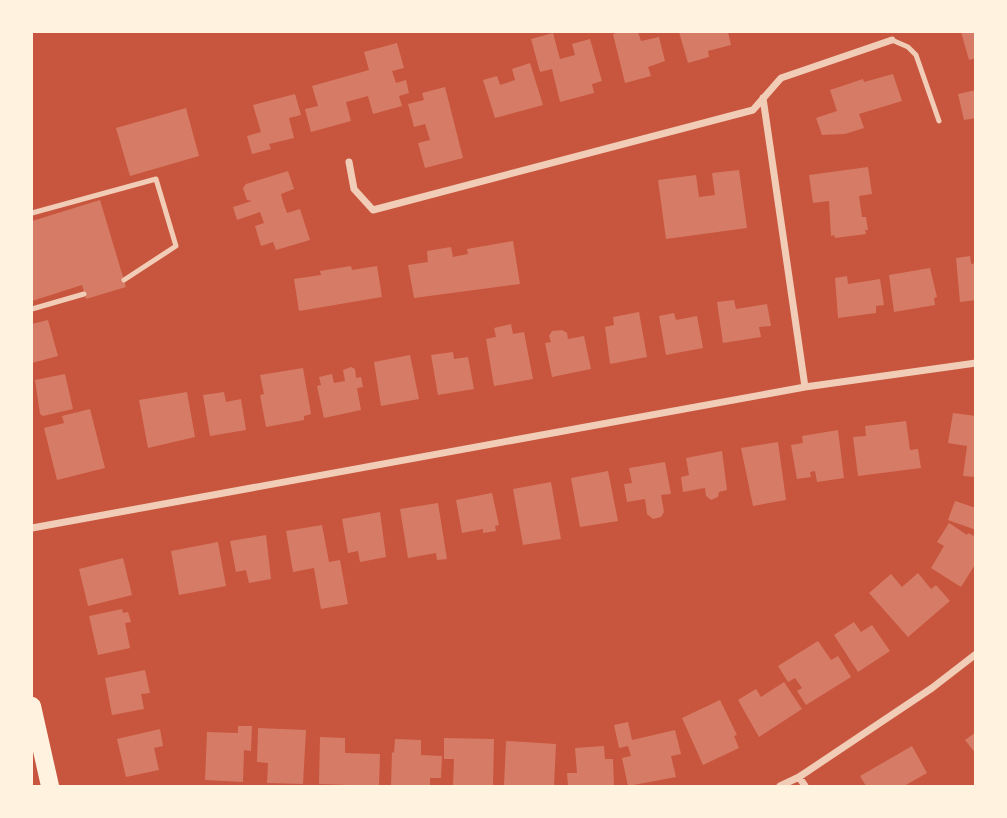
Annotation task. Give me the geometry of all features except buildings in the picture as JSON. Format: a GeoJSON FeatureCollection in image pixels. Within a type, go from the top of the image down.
{"type":"FeatureCollection","features":[{"type":"Feature","properties":{"kind":"main road"},"geometry":{"type":"LineString","coordinates":[[32,706],[50,786]]}},
{"type":"Feature","properties":{"kind":"street"},"geometry":{"type":"LineString","coordinates":[[349,162],[354,189],[373,210],[753,110],[781,78],[892,40]]}},
{"type":"Feature","properties":{"kind":"street"},"geometry":{"type":"LineString","coordinates":[[763,99],[805,387]]}},
{"type":"Feature","properties":{"kind":"street"},"geometry":{"type":"LineString","coordinates":[[32,528],[805,387],[975,363]]}},
{"type":"Feature","properties":{"kind":"street"},"geometry":{"type":"LineString","coordinates":[[780,786],[799,777],[932,688],[975,654]]}},
{"type":"Feature","properties":{"kind":"street"},"geometry":{"type":"LineString","coordinates":[[799,777],[804,786]]}},
{"type":"Feature","properties":{"kind":"lane"},"geometry":{"type":"LineString","coordinates":[[892,40],[908,47],[916,55],[939,121]]}},
{"type":"Feature","properties":{"kind":"lane"},"geometry":{"type":"LineString","coordinates":[[32,213],[156,178],[176,246],[124,281]]}},
{"type":"Feature","properties":{"kind":"lane"},"geometry":{"type":"LineString","coordinates":[[32,309],[84,294]]}}]}
